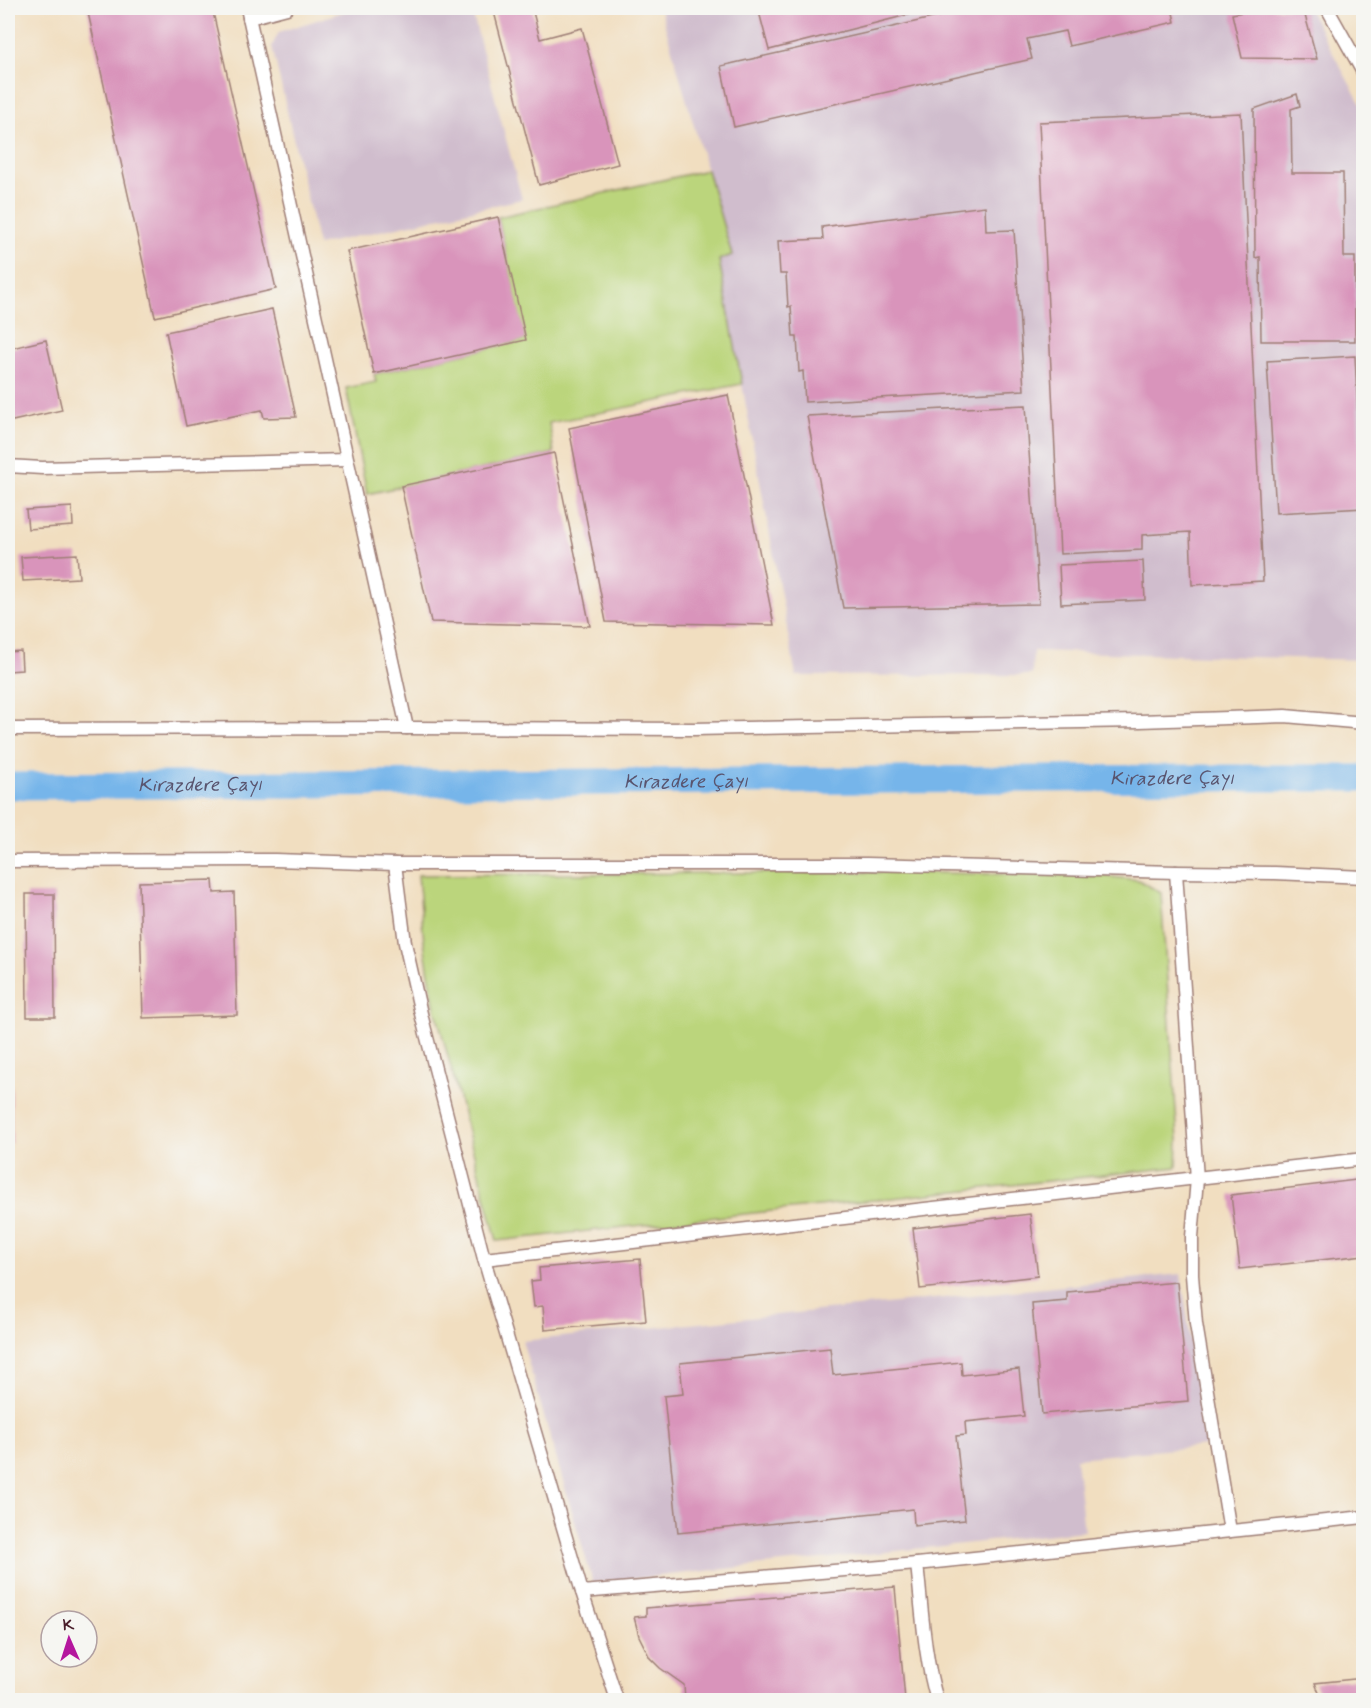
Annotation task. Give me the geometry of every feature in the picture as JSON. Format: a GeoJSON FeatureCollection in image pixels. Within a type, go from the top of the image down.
{"type":"FeatureCollection","features":[{"type":"Feature","properties":{"kind":"street"},"geometry":{"type":"LineString","coordinates":[[287,8],[248,13],[407,728]]}},
{"type":"Feature","properties":{"kind":"street"},"geometry":{"type":"LineString","coordinates":[[1327,8],[1364,74]]}},
{"type":"Feature","properties":{"kind":"street"},"geometry":{"type":"LineString","coordinates":[[8,466],[42,468],[347,460]]}},
{"type":"Feature","properties":{"kind":"street"},"geometry":{"type":"LineString","coordinates":[[8,729],[706,729],[1129,722],[1285,716],[1364,723]]}},
{"type":"Feature","properties":{"kind":"street"},"geometry":{"type":"LineString","coordinates":[[8,861],[275,860],[395,864],[867,864],[1364,877]]}},
{"type":"Feature","properties":{"kind":"street"},"geometry":{"type":"LineString","coordinates":[[395,864],[408,953],[422,1018],[484,1259],[582,1592],[617,1701]]}},
{"type":"Feature","properties":{"kind":"street"},"geometry":{"type":"LineString","coordinates":[[1176,872],[1197,1179],[1192,1237],[1192,1275],[1196,1323],[1230,1530]]}},
{"type":"Feature","properties":{"kind":"street"},"geometry":{"type":"LineString","coordinates":[[484,1259],[1364,1159]]}},
{"type":"Feature","properties":{"kind":"street"},"geometry":{"type":"LineString","coordinates":[[582,1592],[917,1564],[1364,1517]]}},
{"type":"Feature","properties":{"kind":"street"},"geometry":{"type":"LineString","coordinates":[[917,1564],[926,1646],[937,1701]]}},
{"type":"Feature","properties":{"kind":"shaded area"},"geometry":{"type":"Polygon","coordinates":[[[355,8],[471,8],[522,199],[318,245],[272,46],[279,32],[355,8]]]}},
{"type":"Feature","properties":{"kind":"shaded area"},"geometry":{"type":"Polygon","coordinates":[[[660,8],[1308,8],[1363,108],[1363,660],[1033,651],[1032,675],[796,676],[719,260],[731,254],[660,8]]]}},
{"type":"Feature","properties":{"kind":"shaded area"},"geometry":{"type":"Polygon","coordinates":[[[1181,1274],[1206,1446],[1076,1458],[1084,1531],[593,1583],[522,1341],[1181,1274]]]}},
{"type":"Feature","properties":{"kind":"green space"},"geometry":{"type":"Polygon","coordinates":[[[707,170],[732,255],[719,260],[742,384],[549,423],[554,453],[367,494],[346,388],[376,382],[374,374],[525,340],[498,217],[707,170]]]}},
{"type":"Feature","properties":{"kind":"green space"},"geometry":{"type":"Polygon","coordinates":[[[887,872],[1104,876],[1139,880],[1161,893],[1178,1140],[1177,1167],[497,1241],[434,1004],[424,943],[418,875],[887,872]]]}},
{"type":"Feature","properties":{"kind":"building"},"geometry":{"type":"Polygon","coordinates":[[[87,8],[212,8],[276,289],[155,317],[87,8]]]}},
{"type":"Feature","properties":{"kind":"building"},"geometry":{"type":"Polygon","coordinates":[[[493,8],[532,8],[540,39],[582,28],[618,164],[539,185],[493,8]]]}},
{"type":"Feature","properties":{"kind":"building"},"geometry":{"type":"Polygon","coordinates":[[[758,8],[935,8],[769,50],[758,8]]]}},
{"type":"Feature","properties":{"kind":"building"},"geometry":{"type":"Polygon","coordinates":[[[976,8],[1172,8],[1175,22],[1069,46],[1065,31],[1027,39],[1032,59],[734,127],[721,66],[976,8]]]}},
{"type":"Feature","properties":{"kind":"building"},"geometry":{"type":"Polygon","coordinates":[[[1263,8],[1303,8],[1317,59],[1242,58],[1232,14],[1263,8]]]}},
{"type":"Feature","properties":{"kind":"building"},"geometry":{"type":"Polygon","coordinates":[[[1297,94],[1300,106],[1291,109],[1292,173],[1343,173],[1344,257],[1355,257],[1355,341],[1261,341],[1260,257],[1255,258],[1254,109],[1297,94]]]}},
{"type":"Feature","properties":{"kind":"building"},"geometry":{"type":"Polygon","coordinates":[[[1241,113],[1263,581],[1192,585],[1190,532],[1142,535],[1142,550],[1060,554],[1039,122],[1241,113]]]}},
{"type":"Feature","properties":{"kind":"building"},"geometry":{"type":"Polygon","coordinates":[[[985,206],[986,231],[1014,230],[1024,390],[805,402],[803,371],[799,372],[797,337],[793,337],[791,306],[788,307],[786,274],[780,274],[778,241],[823,239],[822,227],[985,206]]]}},
{"type":"Feature","properties":{"kind":"building"},"geometry":{"type":"Polygon","coordinates":[[[498,217],[526,340],[374,374],[347,251],[498,217]]]}},
{"type":"Feature","properties":{"kind":"building"},"geometry":{"type":"Polygon","coordinates":[[[272,309],[296,417],[264,418],[262,410],[186,426],[166,332],[272,309]]]}},
{"type":"Feature","properties":{"kind":"building"},"geometry":{"type":"Polygon","coordinates":[[[46,340],[62,410],[8,422],[8,349],[46,340]]]}},
{"type":"Feature","properties":{"kind":"building"},"geometry":{"type":"Polygon","coordinates":[[[1355,356],[1360,459],[1364,459],[1364,508],[1276,513],[1267,361],[1355,356]]]}},
{"type":"Feature","properties":{"kind":"building"},"geometry":{"type":"Polygon","coordinates":[[[728,395],[774,625],[606,622],[569,428],[728,395]]]}},
{"type":"Feature","properties":{"kind":"building"},"geometry":{"type":"Polygon","coordinates":[[[1026,405],[1039,604],[843,608],[807,416],[1026,405]]]}},
{"type":"Feature","properties":{"kind":"building"},"geometry":{"type":"Polygon","coordinates":[[[554,453],[590,626],[431,622],[401,486],[554,453]]]}},
{"type":"Feature","properties":{"kind":"building"},"geometry":{"type":"Polygon","coordinates":[[[72,507],[73,526],[28,529],[26,510],[72,507]]]}},
{"type":"Feature","properties":{"kind":"building"},"geometry":{"type":"Polygon","coordinates":[[[77,554],[79,578],[23,581],[21,557],[77,554]]]}},
{"type":"Feature","properties":{"kind":"building"},"geometry":{"type":"Polygon","coordinates":[[[1143,561],[1145,600],[1061,604],[1059,565],[1143,561]]]}},
{"type":"Feature","properties":{"kind":"building"},"geometry":{"type":"Polygon","coordinates":[[[21,651],[22,670],[8,671],[8,652],[21,651]]]}},
{"type":"Feature","properties":{"kind":"building"},"geometry":{"type":"Polygon","coordinates":[[[213,880],[214,893],[234,892],[237,1015],[143,1018],[139,882],[213,880]]]}},
{"type":"Feature","properties":{"kind":"building"},"geometry":{"type":"Polygon","coordinates":[[[26,894],[54,894],[55,1017],[27,1017],[26,894]]]}},
{"type":"Feature","properties":{"kind":"building"},"geometry":{"type":"Polygon","coordinates":[[[8,896],[10,896],[12,1143],[8,1143],[8,896]]]}},
{"type":"Feature","properties":{"kind":"building"},"geometry":{"type":"Polygon","coordinates":[[[1364,1179],[1364,1255],[1240,1269],[1231,1195],[1364,1179]]]}},
{"type":"Feature","properties":{"kind":"building"},"geometry":{"type":"Polygon","coordinates":[[[1030,1214],[1038,1276],[920,1289],[913,1228],[1030,1214]]]}},
{"type":"Feature","properties":{"kind":"building"},"geometry":{"type":"Polygon","coordinates":[[[640,1259],[646,1321],[545,1330],[543,1306],[534,1307],[531,1281],[540,1280],[539,1268],[640,1259]]]}},
{"type":"Feature","properties":{"kind":"building"},"geometry":{"type":"Polygon","coordinates":[[[1177,1282],[1188,1401],[1042,1414],[1032,1304],[1067,1301],[1067,1292],[1177,1282]]]}},
{"type":"Feature","properties":{"kind":"building"},"geometry":{"type":"Polygon","coordinates":[[[830,1348],[833,1375],[961,1362],[962,1375],[1019,1369],[1024,1416],[965,1422],[966,1435],[956,1436],[965,1520],[914,1525],[913,1509],[678,1533],[664,1396],[683,1394],[680,1363],[830,1348]]]}},
{"type":"Feature","properties":{"kind":"building"},"geometry":{"type":"Polygon","coordinates":[[[895,1587],[905,1700],[685,1700],[684,1685],[650,1658],[639,1636],[634,1617],[646,1616],[646,1608],[895,1587]]]}},
{"type":"Feature","properties":{"kind":"building"},"geometry":{"type":"Polygon","coordinates":[[[1364,1678],[1364,1700],[1322,1700],[1315,1683],[1364,1678]]]}},
{"type":"Feature","properties":{"kind":"waterway","name":"Kirazdere Çayı"},"geometry":{"type":"LineString","coordinates":[[8,786],[1364,778]]}}]}
